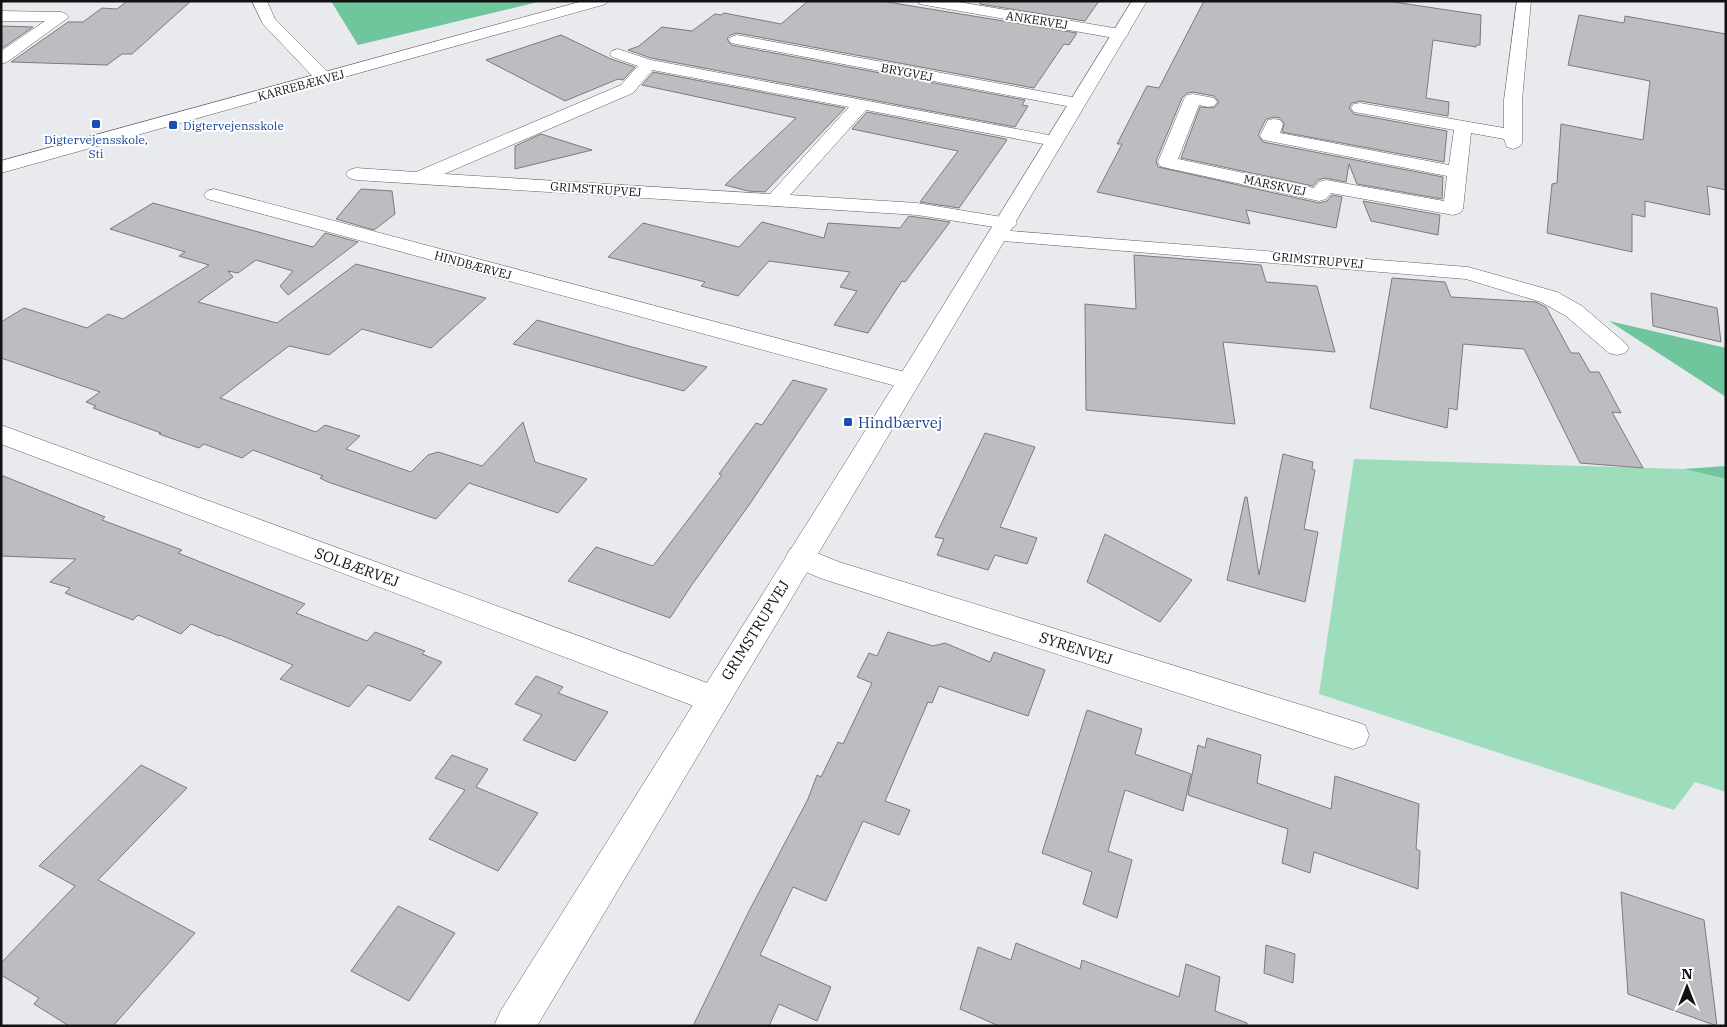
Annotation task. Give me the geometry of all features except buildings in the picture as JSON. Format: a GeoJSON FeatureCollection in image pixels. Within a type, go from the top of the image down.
{"type":"FeatureCollection","features":[{"type":"Feature","properties":{"kind":"street"},"geometry":{"type":"LineString","coordinates":[[1,8],[11,1]]}},
{"type":"Feature","properties":{"kind":"street"},"geometry":{"type":"LineString","coordinates":[[259,1],[268,21],[324,78]]}},
{"type":"Feature","properties":{"kind":"street","name":"KARREBÆKVEJ"},"geometry":{"type":"LineString","coordinates":[[1,168],[601,1]]}},
{"type":"Feature","properties":{"kind":"street","name":"ANKERVEJ"},"geometry":{"type":"LineString","coordinates":[[925,1],[1120,34]]}},
{"type":"Feature","properties":{"kind":"street","name":"GRIMSTRUPVEJ"},"geometry":{"type":"LineString","coordinates":[[516,1025],[800,556],[1140,1]]}},
{"type":"Feature","properties":{"kind":"street"},"geometry":{"type":"LineString","coordinates":[[1360,108],[1463,126],[1513,139],[1513,100],[1524,1]]}},
{"type":"Feature","properties":{"kind":"street"},"geometry":{"type":"LineString","coordinates":[[1,16],[61,17],[1,59]]}},
{"type":"Feature","properties":{"kind":"street","name":"BRYGVEJ"},"geometry":{"type":"LineString","coordinates":[[737,40],[1077,103]]}},
{"type":"Feature","properties":{"kind":"street"},"geometry":{"type":"LineString","coordinates":[[618,54],[648,64],[1054,142]]}},
{"type":"Feature","properties":{"kind":"street","name":"GRIMSTRUPVEJ"},"geometry":{"type":"LineString","coordinates":[[418,178],[627,89],[648,64]]}},
{"type":"Feature","properties":{"kind":"street","name":"MARSKVEJ"},"geometry":{"type":"LineString","coordinates":[[1208,102],[1193,100],[1167,162],[1319,195],[1326,186],[1453,209],[1463,126]]}},
{"type":"Feature","properties":{"kind":"street"},"geometry":{"type":"LineString","coordinates":[[775,200],[861,105]]}},
{"type":"Feature","properties":{"kind":"street"},"geometry":{"type":"LineString","coordinates":[[1274,124],[1269,136],[1458,172]]}},
{"type":"Feature","properties":{"kind":"street","name":"GRIMSTRUPVEJ"},"geometry":{"type":"LineString","coordinates":[[356,174],[916,209],[1002,229],[1024,237],[1468,273],[1549,297],[1574,311],[1618,348]]}},
{"type":"Feature","properties":{"kind":"street","name":"HINDBÆRVEJ"},"geometry":{"type":"LineString","coordinates":[[214,196],[907,381]]}},
{"type":"Feature","properties":{"kind":"street","name":"SOLBÆRVEJ"},"geometry":{"type":"LineString","coordinates":[[1,434],[713,699]]}},
{"type":"Feature","properties":{"kind":"street","name":"SYRENVEJ"},"geometry":{"type":"LineString","coordinates":[[800,556],[830,570],[1353,735]]}},
{"type":"Feature","properties":{"kind":"green space"},"geometry":{"type":"Polygon","coordinates":[[[331,1],[542,1],[358,45],[331,1]]]}},
{"type":"Feature","properties":{"kind":"green space"},"geometry":{"type":"Polygon","coordinates":[[[1609,321],[1726,348],[1726,397],[1609,321]]]}},
{"type":"Feature","properties":{"kind":"green space"},"geometry":{"type":"Polygon","coordinates":[[[1354,459],[1684,469],[1726,479],[1726,792],[1695,782],[1674,810],[1319,694],[1354,459]]]}},
{"type":"Feature","properties":{"kind":"green space"},"geometry":{"type":"Polygon","coordinates":[[[1726,466],[1726,479],[1684,469],[1726,466]]]}},
{"type":"Feature","properties":{"kind":"place","name":"Digtervejensskole, Sti"},"geometry":{"type":"Point","coordinates":[96,124]}},
{"type":"Feature","properties":{"kind":"place","name":"Digtervejensskole"},"geometry":{"type":"Point","coordinates":[173,125]}},
{"type":"Feature","properties":{"kind":"place","name":"Hindbærvej"},"geometry":{"type":"Point","coordinates":[848,422]}}]}
